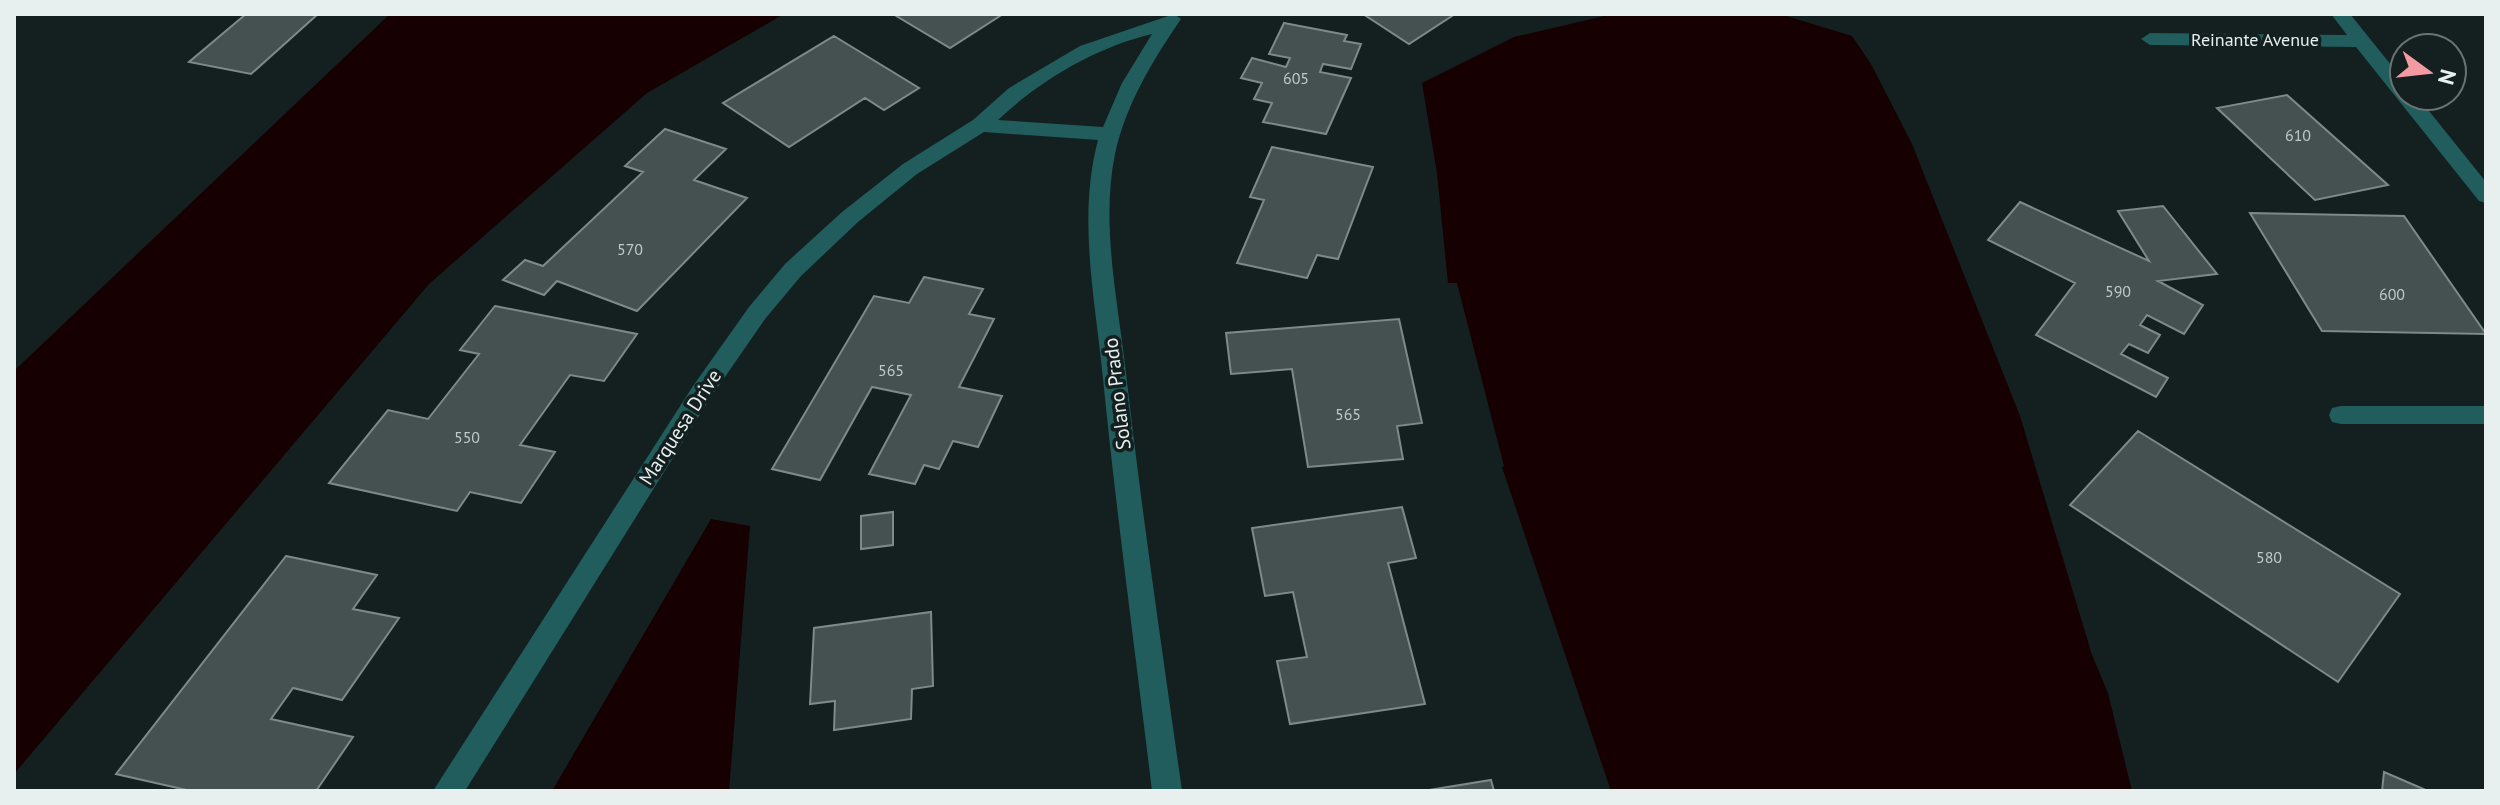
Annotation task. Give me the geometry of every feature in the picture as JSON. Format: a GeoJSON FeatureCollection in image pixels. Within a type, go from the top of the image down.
{"type":"FeatureCollection","features":[{"type":"Feature","properties":{"kind":"street","name":"Reinante Avenue"},"geometry":{"type":"LineString","coordinates":[[2340,14],[2388,74]]}},
{"type":"Feature","properties":{"kind":"street","name":"Marquesa Drive"},"geometry":{"type":"LineString","coordinates":[[448,791],[701,393],[757,313],[819,243],[910,169],[980,125],[1016,92],[1087,50],[1173,18]]}},
{"type":"Feature","properties":{"kind":"street","name":"Solano Prado"},"geometry":{"type":"LineString","coordinates":[[1167,791],[1102,255],[1101,179],[1110,134],[1135,77],[1173,18]]}},
{"type":"Feature","properties":{"kind":"street","name":"Reinante Avenue"},"geometry":{"type":"LineString","coordinates":[[2150,39],[2361,41]]}},
{"type":"Feature","properties":{"kind":"street","name":"Reinante Avenue"},"geometry":{"type":"LineString","coordinates":[[2419,112],[2486,196]]}},
{"type":"Feature","properties":{"kind":"street"},"geometry":{"type":"LineString","coordinates":[[980,125],[1110,134]]}},
{"type":"Feature","properties":{"kind":"street"},"geometry":{"type":"LineString","coordinates":[[2341,415],[2486,415]]}},
{"type":"Feature","properties":{"kind":"shaded area"},"geometry":{"type":"Polygon","coordinates":[[[390,14],[784,14],[647,93],[429,284],[14,774],[14,371],[390,14]]]}},
{"type":"Feature","properties":{"kind":"shaded area"},"geometry":{"type":"Polygon","coordinates":[[[1613,14],[1780,14],[1852,36],[1871,64],[1912,144],[2020,416],[2092,655],[2108,693],[2132,791],[1611,791],[1502,467],[1457,283],[1448,283],[1437,173],[1422,83],[1514,37],[1613,14]]]}},
{"type":"Feature","properties":{"kind":"shaded area"},"geometry":{"type":"Polygon","coordinates":[[[711,519],[750,526],[729,791],[552,791],[711,519]]]}},
{"type":"Feature","properties":{"kind":"building"},"geometry":{"type":"Polygon","coordinates":[[[246,14],[318,14],[251,74],[189,62],[246,14]]]}},
{"type":"Feature","properties":{"kind":"building"},"geometry":{"type":"Polygon","coordinates":[[[893,14],[1003,14],[950,48],[893,14]]]}},
{"type":"Feature","properties":{"kind":"building"},"geometry":{"type":"Polygon","coordinates":[[[1363,14],[1455,14],[1409,44],[1363,14]]]}},
{"type":"Feature","properties":{"kind":"building"},"geometry":{"type":"Polygon","coordinates":[[[1284,23],[1347,35],[1344,41],[1361,44],[1351,69],[1323,64],[1320,72],[1351,78],[1326,134],[1263,122],[1272,103],[1254,99],[1262,83],[1241,78],[1252,58],[1286,67],[1290,58],[1269,54],[1284,23]]]}},
{"type":"Feature","properties":{"kind":"building"},"geometry":{"type":"Polygon","coordinates":[[[834,36],[919,88],[884,110],[865,98],[789,147],[723,103],[834,36]]]}},
{"type":"Feature","properties":{"kind":"building"},"geometry":{"type":"Polygon","coordinates":[[[2287,95],[2388,185],[2315,200],[2217,108],[2287,95]]]}},
{"type":"Feature","properties":{"kind":"building"},"geometry":{"type":"Polygon","coordinates":[[[665,129],[726,149],[694,180],[747,198],[637,311],[557,281],[544,295],[503,280],[525,260],[543,266],[643,172],[625,166],[665,129]]]}},
{"type":"Feature","properties":{"kind":"building"},"geometry":{"type":"Polygon","coordinates":[[[1272,147],[1373,167],[1338,259],[1317,255],[1307,278],[1237,263],[1264,200],[1250,197],[1272,147]]]}},
{"type":"Feature","properties":{"kind":"building"},"geometry":{"type":"Polygon","coordinates":[[[2020,202],[2149,261],[2118,211],[2163,206],[2217,274],[2158,281],[2203,305],[2184,334],[2147,315],[2140,325],[2160,335],[2148,353],[2129,344],[2121,354],[2168,378],[2156,397],[2036,335],[2075,283],[1988,240],[2020,202]]]}},
{"type":"Feature","properties":{"kind":"building"},"geometry":{"type":"Polygon","coordinates":[[[2250,213],[2404,216],[2486,334],[2322,331],[2250,213]]]}},
{"type":"Feature","properties":{"kind":"building"},"geometry":{"type":"Polygon","coordinates":[[[924,277],[983,289],[969,314],[994,319],[959,387],[1002,396],[978,447],[953,441],[939,469],[924,465],[915,484],[869,474],[911,395],[872,387],[820,480],[772,469],[874,296],[909,303],[924,277]]]}},
{"type":"Feature","properties":{"kind":"building"},"geometry":{"type":"Polygon","coordinates":[[[495,306],[637,334],[604,381],[570,375],[520,445],[555,452],[521,503],[470,492],[457,511],[329,483],[388,410],[428,419],[479,354],[460,350],[495,306]]]}},
{"type":"Feature","properties":{"kind":"building"},"geometry":{"type":"Polygon","coordinates":[[[1399,319],[1422,423],[1397,426],[1403,459],[1308,467],[1292,369],[1231,374],[1226,333],[1399,319]]]}},
{"type":"Feature","properties":{"kind":"building"},"geometry":{"type":"Polygon","coordinates":[[[2138,431],[2400,594],[2338,682],[2070,505],[2138,431]]]}},
{"type":"Feature","properties":{"kind":"building"},"geometry":{"type":"Polygon","coordinates":[[[1402,507],[1416,558],[1388,563],[1425,704],[1290,724],[1277,661],[1307,657],[1293,592],[1265,596],[1252,528],[1402,507]]]}},
{"type":"Feature","properties":{"kind":"building"},"geometry":{"type":"Polygon","coordinates":[[[893,512],[893,545],[861,549],[861,516],[893,512]]]}},
{"type":"Feature","properties":{"kind":"building"},"geometry":{"type":"Polygon","coordinates":[[[286,556],[377,575],[353,609],[399,618],[342,700],[293,688],[271,719],[353,737],[316,791],[191,791],[116,774],[286,556]]]}},
{"type":"Feature","properties":{"kind":"building"},"geometry":{"type":"Polygon","coordinates":[[[931,612],[933,686],[912,689],[911,719],[834,730],[835,701],[810,704],[814,628],[931,612]]]}},
{"type":"Feature","properties":{"kind":"building"},"geometry":{"type":"Polygon","coordinates":[[[2384,772],[2428,791],[2382,791],[2384,772]]]}},
{"type":"Feature","properties":{"kind":"building"},"geometry":{"type":"Polygon","coordinates":[[[1491,780],[1494,791],[1423,791],[1491,780]]]}}]}
